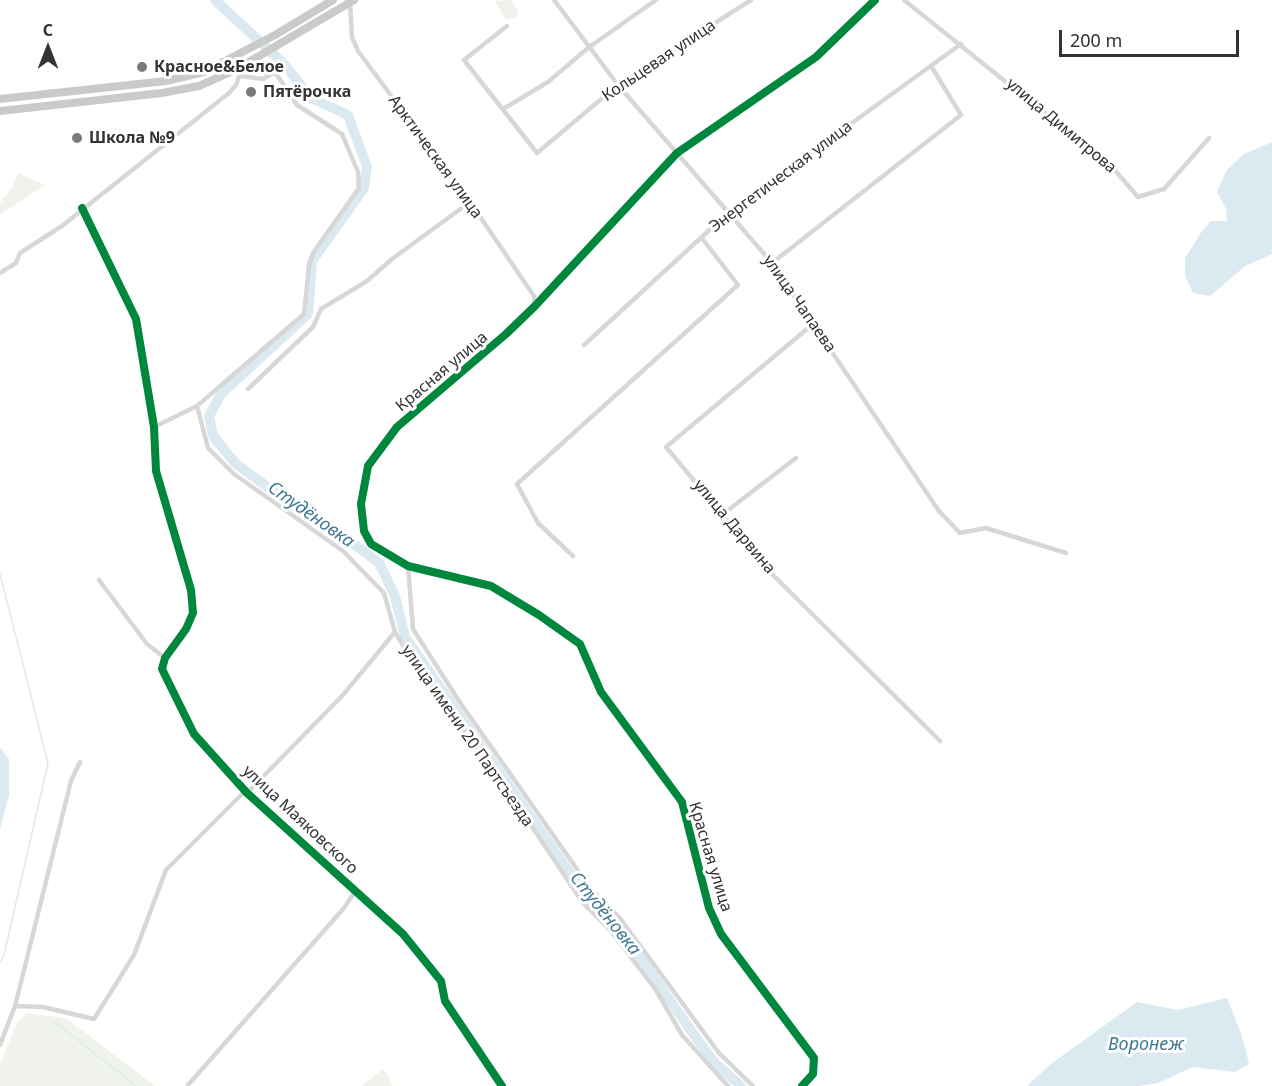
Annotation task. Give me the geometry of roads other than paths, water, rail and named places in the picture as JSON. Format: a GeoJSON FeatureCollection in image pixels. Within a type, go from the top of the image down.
{"type":"FeatureCollection","features":[{"type":"Feature","properties":{"kind":"main road"},"geometry":{"type":"LineString","coordinates":[[0,99],[166,81],[204,72],[275,35],[331,1],[337,1],[336,10]]}},
{"type":"Feature","properties":{"kind":"main road"},"geometry":{"type":"LineString","coordinates":[[0,111],[184,90],[241,70],[351,1]]}},
{"type":"Feature","properties":{"kind":"street","name":"улица Чапаева"},"geometry":{"type":"LineString","coordinates":[[554,0],[618,85],[772,262],[939,511],[960,533],[986,528],[1066,553]]}},
{"type":"Feature","properties":{"kind":"street"},"geometry":{"type":"LineString","coordinates":[[503,109],[548,82],[588,48],[656,0]]}},
{"type":"Feature","properties":{"kind":"street","name":"Кольцевая улица"},"geometry":{"type":"LineString","coordinates":[[507,26],[464,60],[537,153],[618,85],[751,0]]}},
{"type":"Feature","properties":{"kind":"street","name":"Красная улица"},"geometry":{"type":"LineString","coordinates":[[802,1086],[813,1074],[814,1058],[721,934],[709,908],[682,802],[601,692],[580,644],[539,615],[491,586],[408,566],[371,544],[366,537],[361,504],[368,466],[398,427],[535,306],[677,153],[816,57],[875,0]]}},
{"type":"Feature","properties":{"kind":"street","name":"улица Димитрова"},"geometry":{"type":"LineString","coordinates":[[904,0],[1113,168],[1138,198],[1164,189],[1209,138]]}},
{"type":"Feature","properties":{"kind":"street","name":"Арктическая улица"},"geometry":{"type":"LineString","coordinates":[[351,1],[352,37],[358,51],[470,202],[534,296],[535,306]]}},
{"type":"Feature","properties":{"kind":"street","name":"Энергетическая улица"},"geometry":{"type":"LineString","coordinates":[[584,345],[729,212],[961,44]]}},
{"type":"Feature","properties":{"kind":"street"},"geometry":{"type":"LineString","coordinates":[[772,262],[961,115],[931,66]]}},
{"type":"Feature","properties":{"kind":"street"},"geometry":{"type":"LineString","coordinates":[[0,273],[16,263],[20,253],[62,226],[229,93],[241,70],[263,79],[275,72],[297,105],[342,134],[358,172],[358,188],[313,253],[309,267],[304,314],[197,406],[154,427]]}},
{"type":"Feature","properties":{"kind":"street"},"geometry":{"type":"LineString","coordinates":[[248,389],[313,327],[321,309],[367,281],[392,259],[470,202]]}},
{"type":"Feature","properties":{"kind":"street"},"geometry":{"type":"LineString","coordinates":[[82,208],[136,319],[154,427],[156,471],[191,590],[193,613],[186,629],[165,658],[147,644],[99,580]]}},
{"type":"Feature","properties":{"kind":"street"},"geometry":{"type":"LineString","coordinates":[[573,556],[538,523],[517,484],[738,285],[701,237]]}},
{"type":"Feature","properties":{"kind":"street","name":"улица Дарвина"},"geometry":{"type":"LineString","coordinates":[[813,324],[666,447],[772,574],[940,741]]}},
{"type":"Feature","properties":{"kind":"street","name":"улица имени 20 Партсъезда"},"geometry":{"type":"LineString","coordinates":[[197,406],[208,448],[219,462],[297,520],[343,550],[384,593],[395,632],[410,658],[500,779],[583,903],[610,930],[656,990],[682,1035],[728,1086]]}},
{"type":"Feature","properties":{"kind":"street"},"geometry":{"type":"LineString","coordinates":[[723,514],[796,458]]}},
{"type":"Feature","properties":{"kind":"street","name":"улица имени 20 Партсъезда"},"geometry":{"type":"LineString","coordinates":[[408,566],[413,629],[459,701],[591,889],[619,917],[719,1053],[753,1086]]}},
{"type":"Feature","properties":{"kind":"street","name":"улица Маяковского"},"geometry":{"type":"LineString","coordinates":[[15,1006],[44,1007],[94,1019],[134,955],[166,870],[342,696],[395,632]]}},
{"type":"Feature","properties":{"kind":"street","name":"улица Маяковского"},"geometry":{"type":"LineString","coordinates":[[165,658],[162,669],[194,734],[246,792],[403,934],[441,981],[445,1001],[502,1086]]}},
{"type":"Feature","properties":{"kind":"street"},"geometry":{"type":"LineString","coordinates":[[0,1045],[15,1006],[71,781],[80,762]]}},
{"type":"Feature","properties":{"kind":"street","name":"улица Маяковского"},"geometry":{"type":"LineString","coordinates":[[188,1084],[344,908],[357,890]]}},
{"type":"Feature","properties":{"kind":"water"},"geometry":{"type":"Polygon","coordinates":[[[1272,142],[1272,254],[1244,267],[1210,296],[1193,293],[1185,276],[1185,258],[1211,221],[1227,221],[1226,209],[1217,192],[1226,171],[1244,154],[1272,142]]]}},
{"type":"Feature","properties":{"kind":"water"},"geometry":{"type":"Polygon","coordinates":[[[0,747],[9,759],[9,795],[0,829],[0,747]]]}},
{"type":"Feature","properties":{"kind":"water","name":"Воронеж"},"geometry":{"type":"Polygon","coordinates":[[[1227,998],[1243,1039],[1249,1064],[1235,1072],[1193,1067],[1158,1083],[1138,1086],[1027,1086],[1052,1063],[1137,1002],[1178,1010],[1227,998]]]}},
{"type":"Feature","properties":{"kind":"waterway","name":"Студёновка"},"geometry":{"type":"LineString","coordinates":[[215,0],[285,65],[311,98],[348,115],[367,167],[364,188],[312,261],[308,314],[221,394],[209,416],[213,436],[235,463],[307,516],[337,531],[379,563],[395,596],[405,637],[589,900],[614,920],[715,1063],[741,1086]]}},
{"type":"Feature","properties":{"kind":"waterway"},"geometry":{"type":"LineString","coordinates":[[0,574],[48,763],[4,955],[0,962]]}},
{"type":"Feature","properties":{"kind":"waterway"},"geometry":{"type":"LineString","coordinates":[[55,1022],[136,1086]]}},
{"type":"Feature","properties":{"kind":"place","name":"Красное&Белое"},"geometry":{"type":"Point","coordinates":[142,67]}},
{"type":"Feature","properties":{"kind":"place","name":"Пятёрочка"},"geometry":{"type":"Point","coordinates":[251,92]}},
{"type":"Feature","properties":{"kind":"place","name":"Школа №9"},"geometry":{"type":"Point","coordinates":[77,138]}}]}
